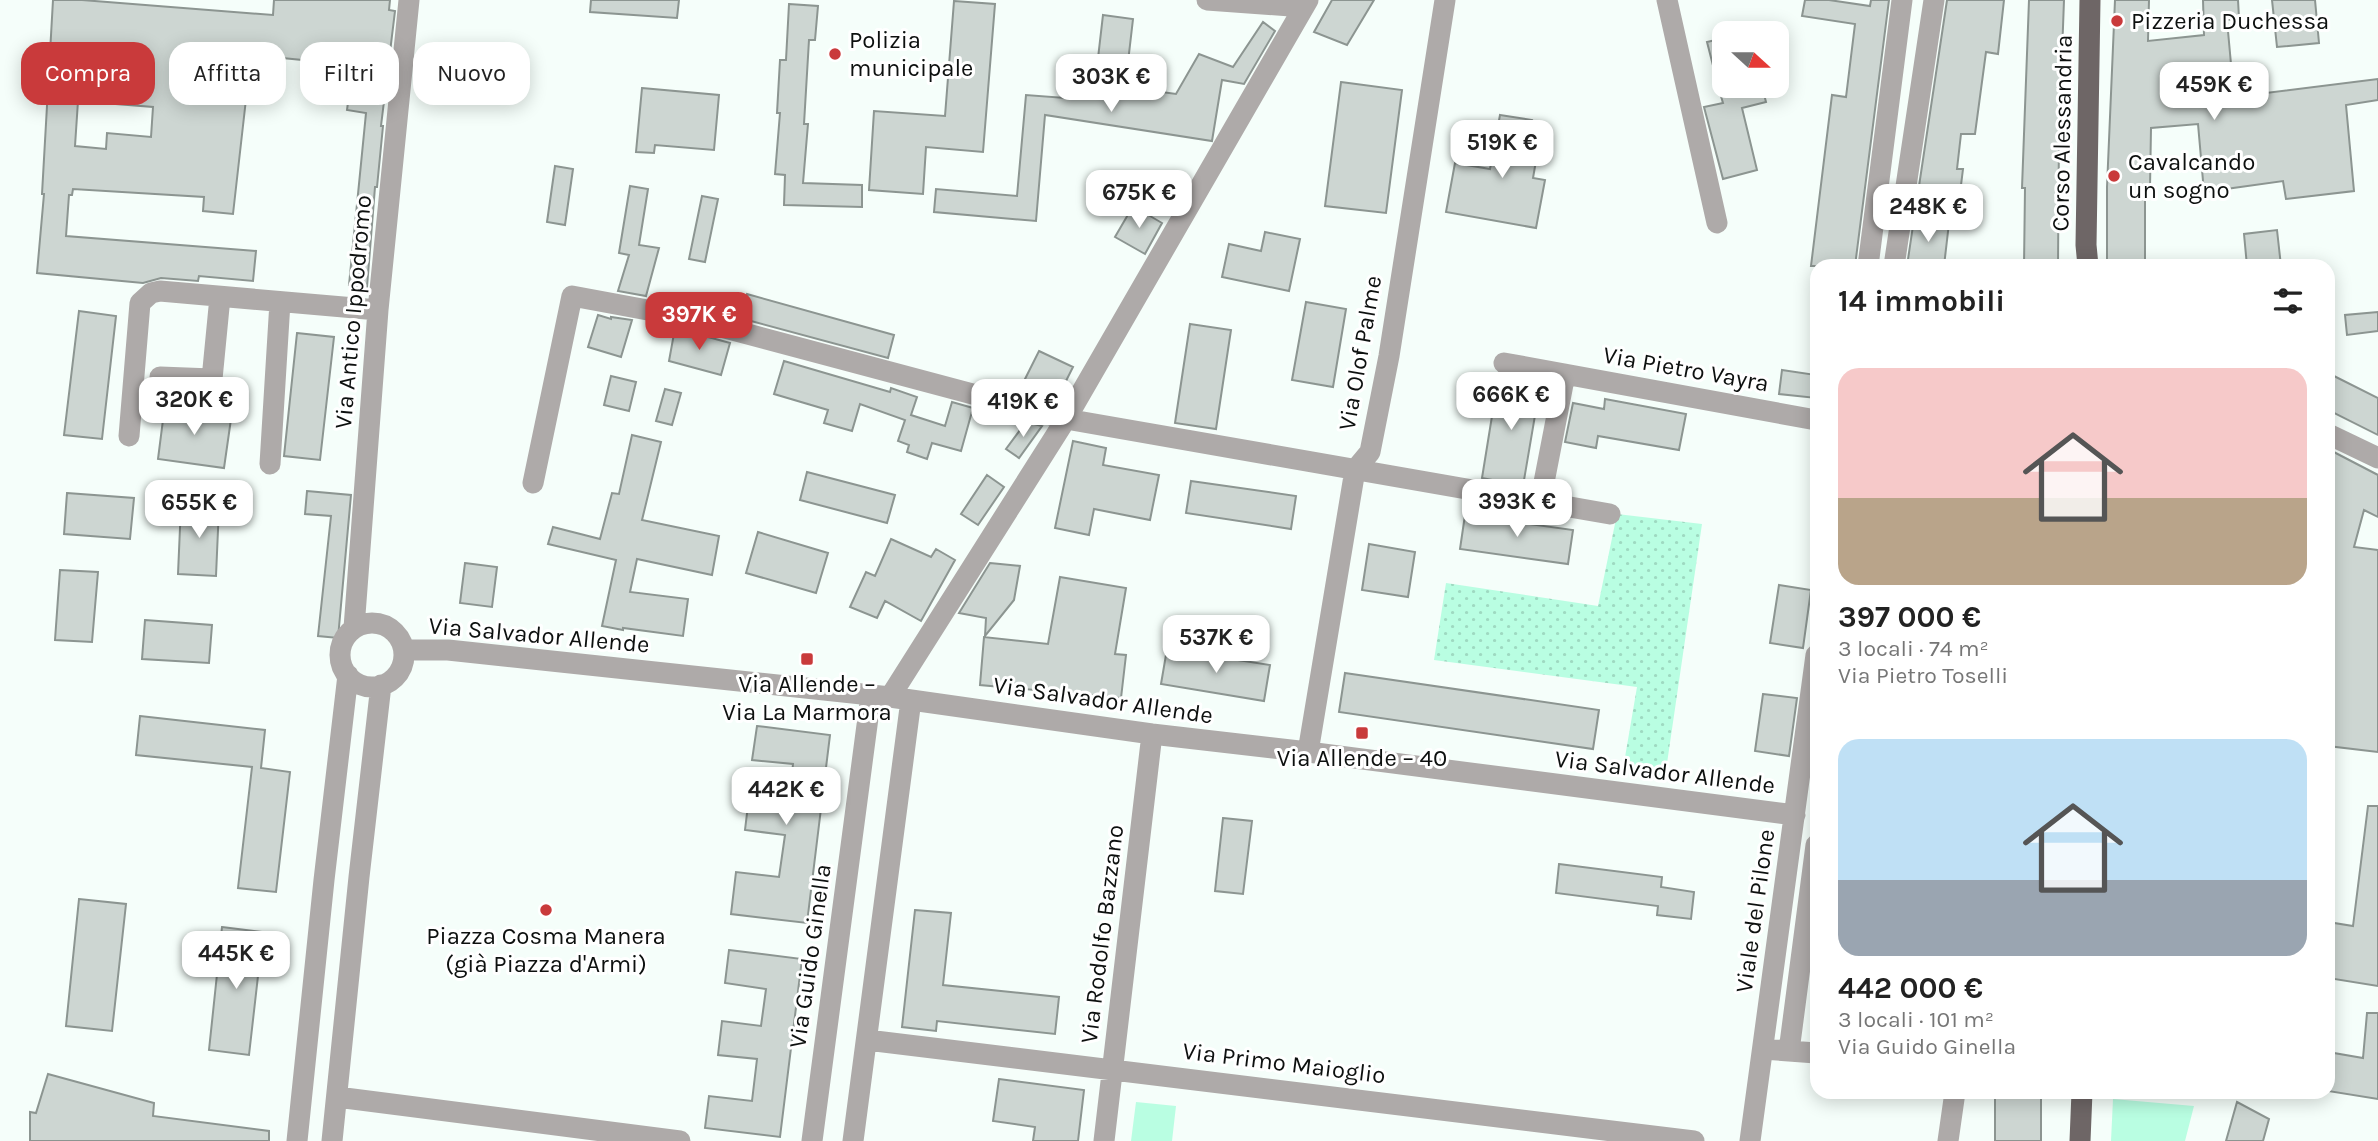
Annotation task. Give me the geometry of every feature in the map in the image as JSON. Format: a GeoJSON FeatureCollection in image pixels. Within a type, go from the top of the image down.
{"type":"FeatureCollection","features":[{"type":"Feature","properties":{"kind":"main road","name":"Corso Alessandria"},"geometry":{"type":"LineString","coordinates":[[2087,259],[2090,0]]}},
{"type":"Feature","properties":{"kind":"main road"},"geometry":{"type":"LineString","coordinates":[[2080,1141],[2082,1099]]}},
{"type":"Feature","properties":{"kind":"street","name":"Via Antico Ippodromo"},"geometry":{"type":"LineString","coordinates":[[354,628],[378,310],[409,0]]}},
{"type":"Feature","properties":{"kind":"street"},"geometry":{"type":"LineString","coordinates":[[853,1141],[867,1040],[891,698],[1066,419],[1306,3],[1207,0]]}},
{"type":"Feature","properties":{"kind":"street","name":"Via Olof Palme"},"geometry":{"type":"LineString","coordinates":[[1308,752],[1355,470],[1370,452],[1389,356],[1445,0]]}},
{"type":"Feature","properties":{"kind":"street"},"geometry":{"type":"LineString","coordinates":[[1667,0],[1717,223]]}},
{"type":"Feature","properties":{"kind":"street"},"geometry":{"type":"LineString","coordinates":[[1869,259],[1902,0]]}},
{"type":"Feature","properties":{"kind":"street"},"geometry":{"type":"LineString","coordinates":[[1895,259],[1934,0]]}},
{"type":"Feature","properties":{"kind":"street"},"geometry":{"type":"LineString","coordinates":[[128,436],[140,303],[151,293],[160,291],[378,310]]}},
{"type":"Feature","properties":{"kind":"street"},"geometry":{"type":"LineString","coordinates":[[160,377],[212,379],[220,296]]}},
{"type":"Feature","properties":{"kind":"street"},"geometry":{"type":"LineString","coordinates":[[533,483],[572,296],[680,316],[1066,419],[1610,514]]}},
{"type":"Feature","properties":{"kind":"street"},"geometry":{"type":"LineString","coordinates":[[270,464],[280,302]]}},
{"type":"Feature","properties":{"kind":"street","name":"Via Pietro Vayra"},"geometry":{"type":"LineString","coordinates":[[1504,363],[1810,418]]}},
{"type":"Feature","properties":{"kind":"street"},"geometry":{"type":"LineString","coordinates":[[1540,503],[1565,374]]}},
{"type":"Feature","properties":{"kind":"street"},"geometry":{"type":"LineString","coordinates":[[2335,436],[2378,458]]}},
{"type":"Feature","properties":{"kind":"street"},"geometry":{"type":"LineString","coordinates":[[371,623],[389,627],[401,641],[404,650],[401,668],[390,681],[382,685],[363,685],[348,675],[342,666],[342,645],[346,636],[354,628],[371,623]]}},
{"type":"Feature","properties":{"kind":"street","name":"Via Salvador Allende"},"geometry":{"type":"LineString","coordinates":[[404,650],[449,650],[891,698],[1152,734],[1795,815]]}},
{"type":"Feature","properties":{"kind":"street"},"geometry":{"type":"LineString","coordinates":[[297,1141],[348,675]]}},
{"type":"Feature","properties":{"kind":"street"},"geometry":{"type":"LineString","coordinates":[[332,1141],[382,685]]}},
{"type":"Feature","properties":{"kind":"street","name":"Via Guido Ginella"},"geometry":{"type":"LineString","coordinates":[[812,1141],[891,698]]}},
{"type":"Feature","properties":{"kind":"street","name":"Viale del Pilone"},"geometry":{"type":"LineString","coordinates":[[1750,1141],[1810,701]]}},
{"type":"Feature","properties":{"kind":"street","name":"Via Rodolfo Bazzano"},"geometry":{"type":"LineString","coordinates":[[1104,1141],[1152,734]]}},
{"type":"Feature","properties":{"kind":"street"},"geometry":{"type":"LineString","coordinates":[[1789,1051],[1810,891]]}},
{"type":"Feature","properties":{"kind":"street","name":"Via Primo Maioglio"},"geometry":{"type":"LineString","coordinates":[[867,1040],[1694,1141]]}},
{"type":"Feature","properties":{"kind":"street"},"geometry":{"type":"LineString","coordinates":[[308,1047],[342,1050]]}},
{"type":"Feature","properties":{"kind":"street"},"geometry":{"type":"LineString","coordinates":[[1763,1049],[1810,1053]]}},
{"type":"Feature","properties":{"kind":"street"},"geometry":{"type":"LineString","coordinates":[[337,1097],[632,1138],[680,1141]]}},
{"type":"Feature","properties":{"kind":"street"},"geometry":{"type":"LineString","coordinates":[[1948,1141],[1954,1099]]}},
{"type":"Feature","properties":{"kind":"green space"},"geometry":{"type":"Polygon","coordinates":[[[1617,514],[1702,524],[1665,777],[1623,769],[1637,687],[1434,660],[1446,583],[1598,606],[1617,514]]]}},
{"type":"Feature","properties":{"kind":"green space"},"geometry":{"type":"Polygon","coordinates":[[[2113,1099],[2194,1106],[2185,1141],[2111,1141],[2113,1099]]]}},
{"type":"Feature","properties":{"kind":"green space"},"geometry":{"type":"Polygon","coordinates":[[[1136,1102],[1176,1106],[1172,1141],[1131,1141],[1136,1102]]]}},
{"type":"Feature","properties":{"kind":"building"},"geometry":{"type":"Polygon","coordinates":[[[53,0],[273,15],[274,0],[390,0],[389,10],[395,11],[391,42],[300,42],[300,60],[286,58],[286,42],[169,42],[169,105],[245,105],[233,214],[203,211],[204,197],[73,189],[72,195],[69,195],[66,236],[256,251],[253,281],[199,276],[198,281],[161,278],[143,283],[37,273],[44,194],[47,105],[78,105],[75,146],[106,149],[107,133],[151,137],[153,107],[128,105],[155,105],[155,42],[51,42],[53,0]]]}},
{"type":"Feature","properties":{"kind":"building"},"geometry":{"type":"Polygon","coordinates":[[[591,0],[679,0],[677,18],[590,12],[591,0]]]}},
{"type":"Feature","properties":{"kind":"building"},"geometry":{"type":"Polygon","coordinates":[[[1332,0],[1374,0],[1347,45],[1314,32],[1332,0]]]}},
{"type":"Feature","properties":{"kind":"building"},"geometry":{"type":"Polygon","coordinates":[[[1805,0],[1829,0],[1870,6],[1871,0],[1889,0],[1856,259],[1812,259],[1832,95],[1846,97],[1855,24],[1802,16],[1805,0]]]}},
{"type":"Feature","properties":{"kind":"building"},"geometry":{"type":"Polygon","coordinates":[[[1947,0],[2004,0],[1998,54],[1986,52],[1975,134],[1961,134],[1957,169],[1963,169],[1961,185],[1919,186],[1947,0]]]}},
{"type":"Feature","properties":{"kind":"building"},"geometry":{"type":"Polygon","coordinates":[[[2029,0],[2064,0],[2058,259],[2024,259],[2025,188],[2022,188],[2029,0]]]}},
{"type":"Feature","properties":{"kind":"building"},"geometry":{"type":"Polygon","coordinates":[[[2115,0],[2149,0],[2148,41],[2204,35],[2203,0],[2238,0],[2239,18],[2227,20],[2234,97],[2378,79],[2378,100],[2346,105],[2354,191],[2286,199],[2283,181],[2204,192],[2198,124],[2151,128],[2150,188],[2145,189],[2145,259],[2107,259],[2107,187],[2115,0]]]}},
{"type":"Feature","properties":{"kind":"building"},"geometry":{"type":"Polygon","coordinates":[[[2272,0],[2315,0],[2319,43],[2277,47],[2272,0]]]}},
{"type":"Feature","properties":{"kind":"building"},"geometry":{"type":"Polygon","coordinates":[[[954,1],[995,4],[983,152],[926,147],[923,194],[869,190],[874,111],[945,116],[954,1]]]}},
{"type":"Feature","properties":{"kind":"building"},"geometry":{"type":"Polygon","coordinates":[[[789,4],[818,6],[815,40],[809,40],[804,124],[808,124],[803,183],[862,185],[862,207],[784,205],[785,175],[775,174],[780,113],[777,113],[780,60],[786,60],[789,4]]]}},
{"type":"Feature","properties":{"kind":"building"},"geometry":{"type":"Polygon","coordinates":[[[1103,15],[1133,19],[1125,88],[1154,93],[1176,94],[1199,54],[1233,67],[1263,22],[1275,31],[1244,84],[1222,80],[1212,141],[1045,115],[1036,221],[934,212],[936,189],[1017,196],[1026,95],[1065,98],[1068,79],[1095,84],[1103,15]]]}},
{"type":"Feature","properties":{"kind":"building"},"geometry":{"type":"Polygon","coordinates":[[[1712,41],[1712,62],[1707,42],[1712,41]]]}},
{"type":"Feature","properties":{"kind":"building"},"geometry":{"type":"Polygon","coordinates":[[[1341,82],[1402,90],[1386,213],[1325,206],[1341,82]]]}},
{"type":"Feature","properties":{"kind":"building"},"geometry":{"type":"Polygon","coordinates":[[[642,88],[719,95],[714,150],[655,145],[654,153],[636,152],[642,88]]]}},
{"type":"Feature","properties":{"kind":"building"},"geometry":{"type":"Polygon","coordinates":[[[1722,98],[1765,98],[1766,102],[1742,108],[1757,170],[1723,179],[1704,107],[1723,103],[1722,98]]]}},
{"type":"Feature","properties":{"kind":"building"},"geometry":{"type":"Polygon","coordinates":[[[348,105],[384,105],[367,287],[349,285],[366,113],[347,110],[348,105]]]}},
{"type":"Feature","properties":{"kind":"building"},"geometry":{"type":"Polygon","coordinates":[[[1500,115],[1532,120],[1529,136],[1540,138],[1533,178],[1545,180],[1536,228],[1446,212],[1455,163],[1490,169],[1500,115]]]}},
{"type":"Feature","properties":{"kind":"building"},"geometry":{"type":"Polygon","coordinates":[[[555,166],[573,169],[565,225],[547,222],[555,166]]]}},
{"type":"Feature","properties":{"kind":"building"},"geometry":{"type":"Polygon","coordinates":[[[630,186],[648,189],[639,245],[659,248],[646,296],[618,291],[629,255],[619,253],[630,186]]]}},
{"type":"Feature","properties":{"kind":"building"},"geometry":{"type":"Polygon","coordinates":[[[702,196],[718,199],[705,262],[689,259],[702,196]]]}},
{"type":"Feature","properties":{"kind":"building"},"geometry":{"type":"Polygon","coordinates":[[[1133,206],[1162,223],[1145,254],[1115,237],[1133,206]]]}},
{"type":"Feature","properties":{"kind":"building"},"geometry":{"type":"Polygon","coordinates":[[[1914,219],[1949,223],[1945,259],[1908,259],[1914,219]]]}},
{"type":"Feature","properties":{"kind":"building"},"geometry":{"type":"Polygon","coordinates":[[[2277,230],[2280,259],[2246,259],[2244,234],[2277,230]]]}},
{"type":"Feature","properties":{"kind":"building"},"geometry":{"type":"Polygon","coordinates":[[[1265,232],[1300,239],[1289,291],[1222,277],[1229,244],[1261,251],[1265,232]]]}},
{"type":"Feature","properties":{"kind":"building"},"geometry":{"type":"Polygon","coordinates":[[[747,294],[894,335],[888,358],[740,318],[747,294]]]}},
{"type":"Feature","properties":{"kind":"building"},"geometry":{"type":"Polygon","coordinates":[[[1306,302],[1346,309],[1333,387],[1292,380],[1306,302]]]}},
{"type":"Feature","properties":{"kind":"building"},"geometry":{"type":"Polygon","coordinates":[[[79,311],[116,316],[102,439],[64,435],[79,311]]]}},
{"type":"Feature","properties":{"kind":"building"},"geometry":{"type":"Polygon","coordinates":[[[2378,312],[2378,331],[2347,335],[2345,315],[2378,312]]]}},
{"type":"Feature","properties":{"kind":"building"},"geometry":{"type":"Polygon","coordinates":[[[598,315],[632,320],[621,357],[588,347],[598,315]]]}},
{"type":"Feature","properties":{"kind":"building"},"geometry":{"type":"Polygon","coordinates":[[[1190,324],[1231,330],[1216,429],[1175,423],[1190,324]]]}},
{"type":"Feature","properties":{"kind":"building"},"geometry":{"type":"Polygon","coordinates":[[[675,328],[730,343],[721,375],[669,361],[675,328]]]}},
{"type":"Feature","properties":{"kind":"building"},"geometry":{"type":"Polygon","coordinates":[[[297,333],[334,337],[320,460],[284,456],[297,333]]]}},
{"type":"Feature","properties":{"kind":"building"},"geometry":{"type":"Polygon","coordinates":[[[1039,351],[1073,367],[1055,403],[1019,391],[1039,351]]]}},
{"type":"Feature","properties":{"kind":"building"},"geometry":{"type":"Polygon","coordinates":[[[784,361],[890,392],[891,388],[917,397],[911,415],[945,426],[952,402],[973,408],[961,451],[932,443],[927,459],[907,452],[909,445],[898,441],[905,420],[860,404],[852,431],[824,423],[828,410],[774,394],[784,361]]]}},
{"type":"Feature","properties":{"kind":"building"},"geometry":{"type":"Polygon","coordinates":[[[1782,370],[1810,374],[1810,397],[1779,394],[1782,370]]]}},
{"type":"Feature","properties":{"kind":"building"},"geometry":{"type":"Polygon","coordinates":[[[611,376],[636,382],[629,411],[604,405],[611,376]]]}},
{"type":"Feature","properties":{"kind":"building"},"geometry":{"type":"Polygon","coordinates":[[[2335,376],[2378,398],[2378,435],[2335,414],[2335,376]]]}},
{"type":"Feature","properties":{"kind":"building"},"geometry":{"type":"Polygon","coordinates":[[[1498,379],[1540,386],[1523,486],[1482,478],[1498,379]]]}},
{"type":"Feature","properties":{"kind":"building"},"geometry":{"type":"Polygon","coordinates":[[[665,389],[681,393],[672,425],[656,421],[665,389]]]}},
{"type":"Feature","properties":{"kind":"building"},"geometry":{"type":"Polygon","coordinates":[[[1605,399],[1686,414],[1679,450],[1598,436],[1596,448],[1565,442],[1573,403],[1604,409],[1605,399]]]}},
{"type":"Feature","properties":{"kind":"building"},"geometry":{"type":"Polygon","coordinates":[[[165,404],[197,408],[197,414],[231,419],[224,468],[158,459],[165,404]]]}},
{"type":"Feature","properties":{"kind":"building"},"geometry":{"type":"Polygon","coordinates":[[[1026,422],[1042,426],[1019,458],[1006,449],[1026,422]]]}},
{"type":"Feature","properties":{"kind":"building"},"geometry":{"type":"Polygon","coordinates":[[[632,435],[661,442],[642,520],[719,536],[712,575],[637,559],[630,592],[688,599],[683,636],[602,626],[616,560],[548,544],[553,527],[600,539],[612,493],[619,494],[632,435]]]}},
{"type":"Feature","properties":{"kind":"building"},"geometry":{"type":"Polygon","coordinates":[[[1073,441],[1106,448],[1103,465],[1159,475],[1150,520],[1094,509],[1089,535],[1055,528],[1073,441]]]}},
{"type":"Feature","properties":{"kind":"building"},"geometry":{"type":"Polygon","coordinates":[[[2335,453],[2378,475],[2378,517],[2364,510],[2354,547],[2378,550],[2378,752],[2335,747],[2335,453]]]}},
{"type":"Feature","properties":{"kind":"building"},"geometry":{"type":"Polygon","coordinates":[[[807,472],[895,495],[887,523],[800,500],[807,472]]]}},
{"type":"Feature","properties":{"kind":"building"},"geometry":{"type":"Polygon","coordinates":[[[987,475],[1004,487],[978,525],[961,514],[987,475]]]}},
{"type":"Feature","properties":{"kind":"building"},"geometry":{"type":"Polygon","coordinates":[[[1191,481],[1296,496],[1291,529],[1186,513],[1191,481]]]}},
{"type":"Feature","properties":{"kind":"building"},"geometry":{"type":"Polygon","coordinates":[[[307,491],[351,495],[338,638],[318,636],[331,516],[305,514],[307,491]]]}},
{"type":"Feature","properties":{"kind":"building"},"geometry":{"type":"Polygon","coordinates":[[[67,493],[134,498],[130,539],[64,534],[67,493]]]}},
{"type":"Feature","properties":{"kind":"building"},"geometry":{"type":"Polygon","coordinates":[[[181,505],[219,507],[216,576],[178,574],[181,505]]]}},
{"type":"Feature","properties":{"kind":"building"},"geometry":{"type":"Polygon","coordinates":[[[1465,515],[1573,530],[1568,564],[1460,549],[1465,515]]]}},
{"type":"Feature","properties":{"kind":"building"},"geometry":{"type":"Polygon","coordinates":[[[758,532],[828,553],[816,593],[746,573],[758,532]]]}},
{"type":"Feature","properties":{"kind":"building"},"geometry":{"type":"Polygon","coordinates":[[[891,539],[931,557],[936,549],[955,560],[921,621],[885,601],[877,618],[850,607],[866,572],[875,576],[891,539]]]}},
{"type":"Feature","properties":{"kind":"building"},"geometry":{"type":"Polygon","coordinates":[[[1369,544],[1415,552],[1408,597],[1362,590],[1369,544]]]}},
{"type":"Feature","properties":{"kind":"building"},"geometry":{"type":"Polygon","coordinates":[[[465,563],[497,567],[492,607],[460,603],[465,563]]]}},
{"type":"Feature","properties":{"kind":"building"},"geometry":{"type":"Polygon","coordinates":[[[990,563],[1020,566],[1014,600],[985,636],[986,618],[959,613],[990,563]]]}},
{"type":"Feature","properties":{"kind":"building"},"geometry":{"type":"Polygon","coordinates":[[[60,570],[98,572],[92,642],[55,640],[60,570]]]}},
{"type":"Feature","properties":{"kind":"building"},"geometry":{"type":"Polygon","coordinates":[[[1060,577],[1126,588],[1115,654],[1126,655],[1121,698],[980,685],[984,637],[1048,644],[1060,577]]]}},
{"type":"Feature","properties":{"kind":"building"},"geometry":{"type":"Polygon","coordinates":[[[1779,585],[1810,590],[1803,648],[1770,643],[1779,585]]]}},
{"type":"Feature","properties":{"kind":"building"},"geometry":{"type":"Polygon","coordinates":[[[145,620],[212,625],[209,663],[142,659],[145,620]]]}},
{"type":"Feature","properties":{"kind":"building"},"geometry":{"type":"Polygon","coordinates":[[[1167,649],[1270,665],[1264,701],[1161,684],[1167,649]]]}},
{"type":"Feature","properties":{"kind":"building"},"geometry":{"type":"Polygon","coordinates":[[[1345,673],[1599,710],[1593,749],[1339,712],[1345,673]]]}},
{"type":"Feature","properties":{"kind":"building"},"geometry":{"type":"Polygon","coordinates":[[[1763,694],[1797,698],[1789,756],[1755,751],[1763,694]]]}},
{"type":"Feature","properties":{"kind":"building"},"geometry":{"type":"Polygon","coordinates":[[[140,716],[265,730],[261,768],[290,772],[276,892],[238,888],[252,767],[136,755],[140,716]]]}},
{"type":"Feature","properties":{"kind":"building"},"geometry":{"type":"Polygon","coordinates":[[[757,726],[830,735],[807,923],[731,914],[736,872],[779,877],[785,835],[745,830],[749,797],[789,801],[793,764],[752,760],[757,726]]]}},
{"type":"Feature","properties":{"kind":"building"},"geometry":{"type":"Polygon","coordinates":[[[2368,806],[2378,806],[2378,986],[2335,979],[2335,923],[2353,926],[2368,806]]]}},
{"type":"Feature","properties":{"kind":"building"},"geometry":{"type":"Polygon","coordinates":[[[1223,818],[1252,821],[1243,894],[1215,891],[1223,818]]]}},
{"type":"Feature","properties":{"kind":"building"},"geometry":{"type":"Polygon","coordinates":[[[1559,864],[1662,877],[1661,887],[1694,892],[1691,919],[1657,915],[1658,906],[1556,893],[1559,864]]]}},
{"type":"Feature","properties":{"kind":"building"},"geometry":{"type":"Polygon","coordinates":[[[79,899],[126,904],[112,1031],[66,1026],[79,899]]]}},
{"type":"Feature","properties":{"kind":"building"},"geometry":{"type":"Polygon","coordinates":[[[915,910],[951,913],[943,985],[1059,997],[1055,1034],[937,1021],[936,1031],[902,1027],[915,910]]]}},
{"type":"Feature","properties":{"kind":"building"},"geometry":{"type":"Polygon","coordinates":[[[222,927],[263,932],[249,1055],[209,1050],[222,927]]]}},
{"type":"Feature","properties":{"kind":"building"},"geometry":{"type":"Polygon","coordinates":[[[729,950],[802,959],[780,1137],[705,1128],[709,1096],[752,1101],[757,1059],[718,1055],[722,1021],[761,1026],[766,989],[725,983],[729,950]]]}},
{"type":"Feature","properties":{"kind":"building"},"geometry":{"type":"Polygon","coordinates":[[[2367,1013],[2378,1013],[2378,1099],[2335,1092],[2335,1053],[2363,1058],[2367,1013]]]}},
{"type":"Feature","properties":{"kind":"building"},"geometry":{"type":"Polygon","coordinates":[[[48,1074],[154,1103],[153,1116],[269,1131],[269,1141],[30,1141],[30,1112],[36,1113],[48,1074]]]}},
{"type":"Feature","properties":{"kind":"building"},"geometry":{"type":"Polygon","coordinates":[[[999,1079],[1084,1090],[1078,1141],[1033,1141],[1035,1127],[993,1121],[999,1079]]]}},
{"type":"Feature","properties":{"kind":"building"},"geometry":{"type":"Polygon","coordinates":[[[1995,1099],[2041,1099],[2041,1141],[1995,1141],[1995,1099]]]}},
{"type":"Feature","properties":{"kind":"building"},"geometry":{"type":"Polygon","coordinates":[[[2237,1102],[2269,1119],[2263,1141],[2226,1141],[2237,1102]]]}},
{"type":"Feature","properties":{"kind":"place","name":"Pizzeria Duchessa"},"geometry":{"type":"Point","coordinates":[2117,21]}},
{"type":"Feature","properties":{"kind":"place","name":"Polizia municipale"},"geometry":{"type":"Point","coordinates":[835,54]}},
{"type":"Feature","properties":{"kind":"place","name":"Cavalcando un sogno"},"geometry":{"type":"Point","coordinates":[2114,176]}},
{"type":"Feature","properties":{"kind":"place","name":"Via Allende – Via La Marmora"},"geometry":{"type":"Point","coordinates":[807,659]}},
{"type":"Feature","properties":{"kind":"place","name":"Via Allende – 40"},"geometry":{"type":"Point","coordinates":[1362,733]}},
{"type":"Feature","properties":{"kind":"place","name":"Piazza Cosma Manera (già Piazza d'Armi)"},"geometry":{"type":"Point","coordinates":[546,910]}}]}
